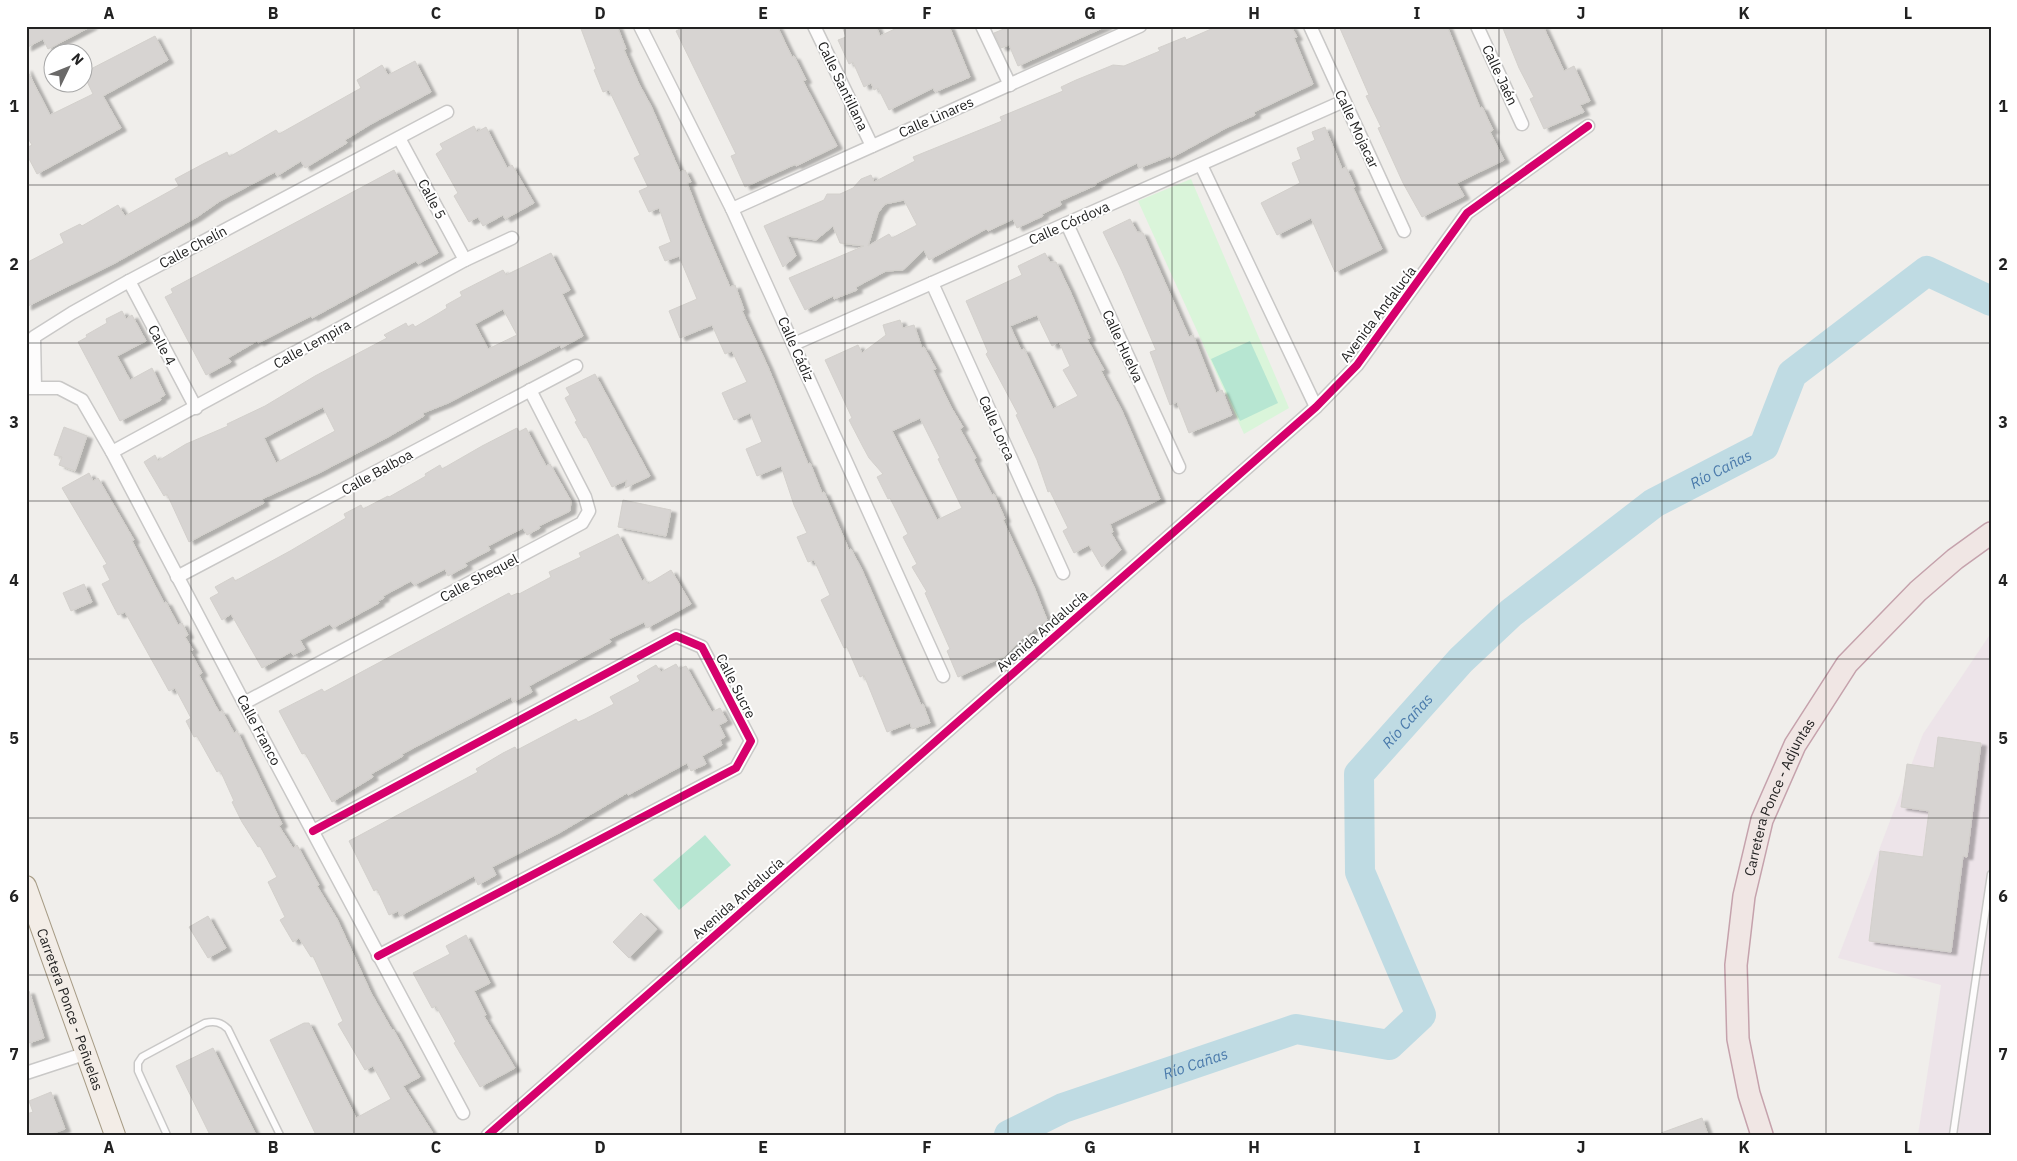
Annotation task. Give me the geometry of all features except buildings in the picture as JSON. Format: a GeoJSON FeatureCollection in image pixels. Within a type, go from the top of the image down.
{"type":"FeatureCollection","features":[{"type":"Feature","properties":{"kind":"highway","name":"Carretera Ponce - Adjuntas"},"geometry":{"type":"LineString","coordinates":[[1762,1135],[1749,1094],[1738,1039],[1736,965],[1744,896],[1762,820],[1795,744],[1847,664],[1918,591],[1955,559],[1991,533]]}},
{"type":"Feature","properties":{"kind":"main road","name":"Carretera Ponce - Peñuelas"},"geometry":{"type":"LineString","coordinates":[[26,886],[87,1053],[114,1135]]}},
{"type":"Feature","properties":{"kind":"street","name":"Calle Cádiz"},"geometry":{"type":"LineString","coordinates":[[640,26],[732,209],[943,676]]}},
{"type":"Feature","properties":{"kind":"street","name":"Calle Santillana"},"geometry":{"type":"LineString","coordinates":[[814,26],[872,146]]}},
{"type":"Feature","properties":{"kind":"street"},"geometry":{"type":"LineString","coordinates":[[982,26],[1010,85]]}},
{"type":"Feature","properties":{"kind":"street","name":"Calle Linares"},"geometry":{"type":"LineString","coordinates":[[732,209],[1140,26]]}},
{"type":"Feature","properties":{"kind":"street","name":"Calle Mojacar"},"geometry":{"type":"LineString","coordinates":[[1310,26],[1404,231]]}},
{"type":"Feature","properties":{"kind":"street","name":"Calle Jaén"},"geometry":{"type":"LineString","coordinates":[[1477,26],[1522,124]]}},
{"type":"Feature","properties":{"kind":"street","name":"Calle Córdova"},"geometry":{"type":"LineString","coordinates":[[794,344],[1344,101]]}},
{"type":"Feature","properties":{"kind":"street","name":"Calle Chelín"},"geometry":{"type":"LineString","coordinates":[[30,388],[34,337],[72,312],[446,112]]}},
{"type":"Feature","properties":{"kind":"street","name":"Avenida Andalucía"},"geometry":{"type":"LineString","coordinates":[[488,1135],[1316,407],[1357,366],[1467,213],[1588,126]]}},
{"type":"Feature","properties":{"kind":"street","name":"Calle 5"},"geometry":{"type":"LineString","coordinates":[[399,138],[465,260]]}},
{"type":"Feature","properties":{"kind":"street"},"geometry":{"type":"LineString","coordinates":[[1201,165],[1316,407]]}},
{"type":"Feature","properties":{"kind":"street","name":"Calle Huelva"},"geometry":{"type":"LineString","coordinates":[[1067,224],[1179,468]]}},
{"type":"Feature","properties":{"kind":"street","name":"Calle Lempira"},"geometry":{"type":"LineString","coordinates":[[112,452],[465,260],[512,238]]}},
{"type":"Feature","properties":{"kind":"street","name":"Calle 4"},"geometry":{"type":"LineString","coordinates":[[129,281],[196,408]]}},
{"type":"Feature","properties":{"kind":"street","name":"Calle Lorca"},"geometry":{"type":"LineString","coordinates":[[932,283],[1063,573]]}},
{"type":"Feature","properties":{"kind":"street","name":"Calle Balboa"},"geometry":{"type":"LineString","coordinates":[[177,578],[576,366]]}},
{"type":"Feature","properties":{"kind":"street","name":"Calle Franco"},"geometry":{"type":"LineString","coordinates":[[30,388],[59,388],[82,400],[112,452],[378,956],[463,1112]]}},
{"type":"Feature","properties":{"kind":"street","name":"Calle Shequel"},"geometry":{"type":"LineString","coordinates":[[244,703],[582,523],[589,511],[585,497],[530,390]]}},
{"type":"Feature","properties":{"kind":"street","name":"Calle Sucre"},"geometry":{"type":"LineString","coordinates":[[313,831],[676,636],[702,647],[707,655],[751,740],[736,768],[378,956]]}},
{"type":"Feature","properties":{"kind":"street"},"geometry":{"type":"LineString","coordinates":[[26,1072],[87,1053]]}},
{"type":"Feature","properties":{"kind":"lane"},"geometry":{"type":"LineString","coordinates":[[1953,1135],[1991,874]]}},
{"type":"Feature","properties":{"kind":"lane"},"geometry":{"type":"LineString","coordinates":[[167,1135],[138,1071],[138,1063],[142,1057],[205,1022],[212,1022],[223,1025],[228,1029],[280,1135]]}},
{"type":"Feature","properties":{"kind":"shaded area"},"geometry":{"type":"Polygon","coordinates":[[[1991,633],[1991,1135],[1918,1135],[1941,985],[1838,958],[1923,734],[1991,633]]]}},
{"type":"Feature","properties":{"kind":"green space"},"geometry":{"type":"Polygon","coordinates":[[[1191,179],[1289,408],[1244,434],[1138,201],[1191,179]]]}},
{"type":"Feature","properties":{"kind":"green space"},"geometry":{"type":"Polygon","coordinates":[[[1250,341],[1278,403],[1240,421],[1211,359],[1250,341]]]}},
{"type":"Feature","properties":{"kind":"green space"},"geometry":{"type":"Polygon","coordinates":[[[705,835],[731,865],[679,910],[653,880],[705,835]]]}},
{"type":"Feature","properties":{"kind":"waterway","name":"Río Cañas"},"geometry":{"type":"LineString","coordinates":[[1009,1135],[1063,1108],[1296,1029],[1389,1045],[1421,1015],[1360,872],[1359,774],[1461,660],[1511,613],[1654,503],[1764,446],[1792,374],[1927,271],[1991,301]]}},
{"type":"Feature","properties":{"kind":"cycle path"},"geometry":{"type":"LineString","coordinates":[[488,1135],[1316,407],[1357,365],[1467,213],[1588,126]]}},
{"type":"Feature","properties":{"kind":"cycle path"},"geometry":{"type":"LineString","coordinates":[[313,831],[676,636],[702,647],[751,741],[736,768],[378,956]]}}]}
